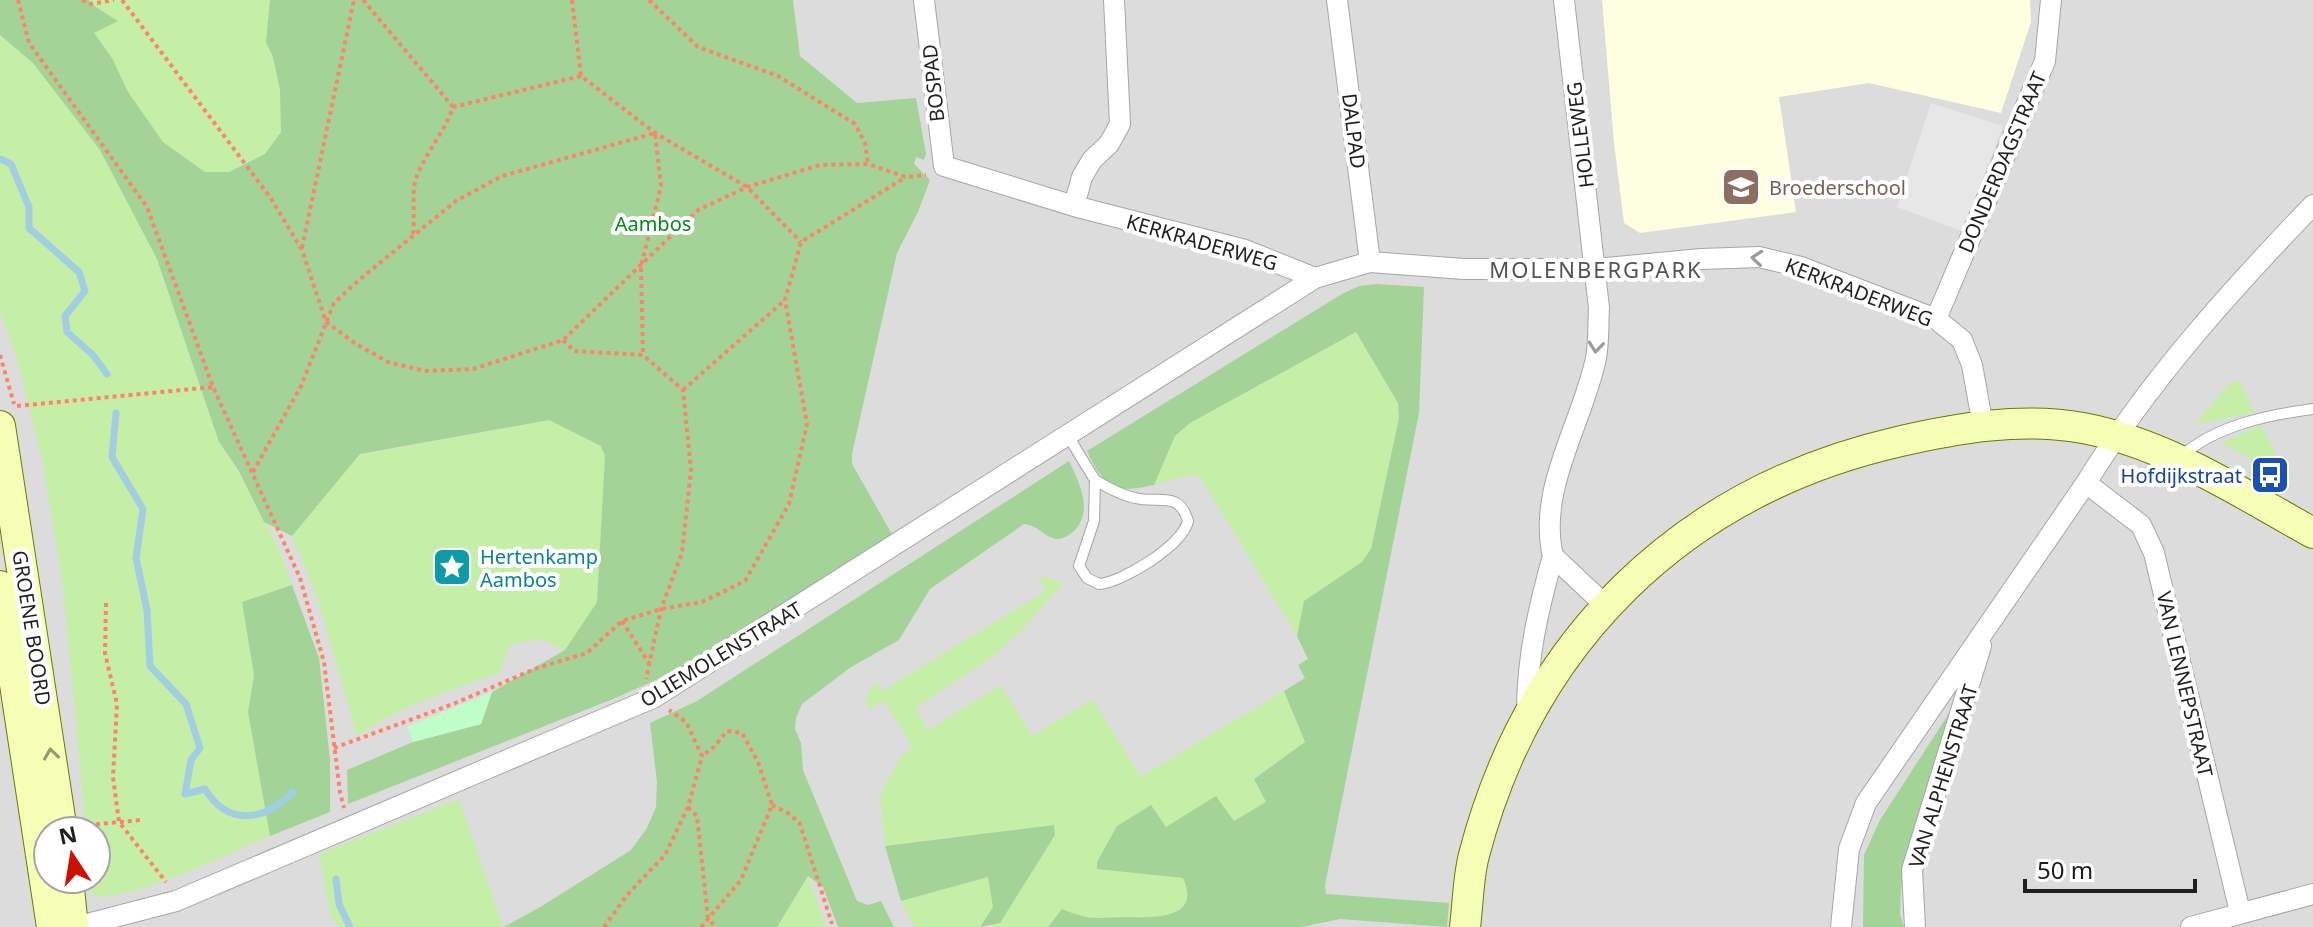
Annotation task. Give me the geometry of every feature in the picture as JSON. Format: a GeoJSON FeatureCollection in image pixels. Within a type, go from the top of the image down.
{"type":"FeatureCollection","features":[{"type":"Feature","properties":{"kind":"street","name":"BOSPAD"},"geometry":{"type":"LineString","coordinates":[[924,0],[944,166]]}},
{"type":"Feature","properties":{"kind":"street"},"geometry":{"type":"LineString","coordinates":[[1074,206],[1082,177],[1092,160],[1109,144],[1120,124],[1114,0]]}},
{"type":"Feature","properties":{"kind":"street","name":"DALPAD"},"geometry":{"type":"LineString","coordinates":[[1337,0],[1370,262]]}},
{"type":"Feature","properties":{"kind":"street","name":"HOLLEWEG"},"geometry":{"type":"LineString","coordinates":[[1527,717],[1527,670],[1553,556],[1549,530],[1551,502],[1596,357],[1599,308],[1564,0]]}},
{"type":"Feature","properties":{"kind":"street","name":"DONDERDAGSTRAAT"},"geometry":{"type":"LineString","coordinates":[[1936,319],[2045,61],[2051,0]]}},
{"type":"Feature","properties":{"kind":"street","name":"KERKRADERWEG"},"geometry":{"type":"LineString","coordinates":[[944,166],[1074,206],[1245,250],[1315,278],[1370,262],[1464,269],[1596,269],[1759,257],[1801,267],[1936,319],[1962,340],[1972,365],[1983,426]]}},
{"type":"Feature","properties":{"kind":"street"},"geometry":{"type":"LineString","coordinates":[[1841,927],[1849,849],[1866,803],[2116,435],[2240,281],[2313,205]]}},
{"type":"Feature","properties":{"kind":"street","name":"OLIEMOLENSTRAAT"},"geometry":{"type":"LineString","coordinates":[[74,927],[176,901],[653,698],[1315,278]]}},
{"type":"Feature","properties":{"kind":"street","name":"GROENE BOORD"},"geometry":{"type":"LineString","coordinates":[[7,416],[16,655],[52,927]]}},
{"type":"Feature","properties":{"kind":"street"},"geometry":{"type":"LineString","coordinates":[[1465,927],[1473,857],[1497,783],[1527,717],[1558,667],[1606,606],[1679,540],[1778,481],[1868,449],[1939,432],[1983,426],[2054,425],[2116,435],[2178,459],[2313,533]]}},
{"type":"Feature","properties":{"kind":"street","name":"VAN LENNEPSTRAAT"},"geometry":{"type":"LineString","coordinates":[[2086,483],[2141,525],[2154,553],[2240,912]]}},
{"type":"Feature","properties":{"kind":"street"},"geometry":{"type":"LineString","coordinates":[[1553,556],[1606,606]]}},
{"type":"Feature","properties":{"kind":"street","name":"GROENE BOORD"},"geometry":{"type":"LineString","coordinates":[[0,586],[16,655],[65,815]]}},
{"type":"Feature","properties":{"kind":"street","name":"VAN ALPHENSTRAAT"},"geometry":{"type":"LineString","coordinates":[[1915,927],[1912,870],[1987,627]]}},
{"type":"Feature","properties":{"kind":"street"},"geometry":{"type":"LineString","coordinates":[[2191,927],[2313,894]]}},
{"type":"Feature","properties":{"kind":"street"},"geometry":{"type":"LineString","coordinates":[[70,895],[74,927]]}},
{"type":"Feature","properties":{"kind":"lane"},"geometry":{"type":"LineString","coordinates":[[2178,459],[2211,435],[2277,414],[2313,409]]}},
{"type":"Feature","properties":{"kind":"lane"},"geometry":{"type":"LineString","coordinates":[[1068,436],[1095,480],[1094,521],[1079,566],[1087,578],[1099,584],[1120,579],[1173,545],[1183,534],[1188,521],[1177,502],[1131,497],[1095,480]]}},
{"type":"Feature","properties":{"kind":"path"},"geometry":{"type":"LineString","coordinates":[[18,0],[29,43],[147,207],[213,387],[304,592],[324,662],[340,792]]}},
{"type":"Feature","properties":{"kind":"path"},"geometry":{"type":"LineString","coordinates":[[82,0],[91,4],[114,0]]}},
{"type":"Feature","properties":{"kind":"path"},"geometry":{"type":"LineString","coordinates":[[122,0],[270,197],[302,250],[326,322],[388,362],[425,371],[473,369],[563,340],[698,210],[747,187],[820,165],[868,164],[906,177],[919,177]]}},
{"type":"Feature","properties":{"kind":"path"},"geometry":{"type":"LineString","coordinates":[[302,250],[354,0]]}},
{"type":"Feature","properties":{"kind":"path"},"geometry":{"type":"LineString","coordinates":[[363,0],[453,107]]}},
{"type":"Feature","properties":{"kind":"path"},"geometry":{"type":"LineString","coordinates":[[572,0],[581,76],[655,133],[747,187],[801,242]]}},
{"type":"Feature","properties":{"kind":"path"},"geometry":{"type":"LineString","coordinates":[[649,0],[698,47],[778,76],[855,124],[865,143],[868,164]]}},
{"type":"Feature","properties":{"kind":"path"},"geometry":{"type":"LineString","coordinates":[[453,107],[581,76]]}},
{"type":"Feature","properties":{"kind":"path"},"geometry":{"type":"LineString","coordinates":[[413,234],[414,183],[446,128],[453,107]]}},
{"type":"Feature","properties":{"kind":"path"},"geometry":{"type":"LineString","coordinates":[[253,472],[301,386],[334,303],[413,234],[456,201],[502,176],[655,133]]}},
{"type":"Feature","properties":{"kind":"path"},"geometry":{"type":"LineString","coordinates":[[643,355],[641,266],[661,186],[655,133]]}},
{"type":"Feature","properties":{"kind":"path"},"geometry":{"type":"LineString","coordinates":[[334,748],[453,704],[537,668],[587,653],[622,621],[661,609],[702,602],[745,581],[789,504],[807,424],[785,300],[801,242],[906,177]]}},
{"type":"Feature","properties":{"kind":"path"},"geometry":{"type":"LineString","coordinates":[[683,390],[785,300]]}},
{"type":"Feature","properties":{"kind":"path"},"geometry":{"type":"LineString","coordinates":[[563,340],[574,351],[643,355],[683,390],[691,470],[682,553],[661,609],[646,685],[653,698],[686,722],[702,756]]}},
{"type":"Feature","properties":{"kind":"path"},"geometry":{"type":"LineString","coordinates":[[7,416],[213,387]]}},
{"type":"Feature","properties":{"kind":"path"},"geometry":{"type":"LineString","coordinates":[[106,603],[105,653],[117,704],[113,777],[119,822],[166,880],[176,901]]}},
{"type":"Feature","properties":{"kind":"path"},"geometry":{"type":"LineString","coordinates":[[622,621],[649,663]]}},
{"type":"Feature","properties":{"kind":"path"},"geometry":{"type":"LineString","coordinates":[[604,927],[627,895],[665,855],[688,807],[702,756],[727,731],[742,733],[758,762],[772,805],[741,880],[701,927]]}},
{"type":"Feature","properties":{"kind":"path"},"geometry":{"type":"LineString","coordinates":[[772,805],[800,824],[831,926]]}},
{"type":"Feature","properties":{"kind":"path"},"geometry":{"type":"LineString","coordinates":[[688,807],[697,816],[708,918],[715,927]]}},
{"type":"Feature","properties":{"kind":"path"},"geometry":{"type":"LineString","coordinates":[[112,823],[141,820]]}},
{"type":"Feature","properties":{"kind":"shaded area"},"geometry":{"type":"Polygon","coordinates":[[[0,0],[2313,0],[2313,927],[0,927],[0,0]]]}},
{"type":"Feature","properties":{"kind":"shaded area"},"geometry":{"type":"Polygon","coordinates":[[[1602,0],[2030,0],[2031,22],[2001,113],[1869,83],[1779,97],[1796,212],[1640,233],[1624,223],[1602,0]]]}},
{"type":"Feature","properties":{"kind":"shaded area"},"geometry":{"type":"Polygon","coordinates":[[[1931,103],[2003,126],[1962,231],[1897,207],[1931,103]]]}},
{"type":"Feature","properties":{"kind":"green space","name":"Aambos"},"geometry":{"type":"Polygon","coordinates":[[[0,0],[89,0],[118,21],[94,33],[112,58],[128,92],[163,142],[205,172],[229,172],[265,154],[281,132],[280,90],[273,57],[266,42],[270,0],[793,0],[800,56],[857,103],[916,98],[926,154],[924,160],[916,157],[914,164],[930,180],[897,253],[852,454],[852,464],[893,536],[713,655],[613,699],[348,804],[347,770],[413,742],[481,724],[492,692],[565,650],[597,602],[605,456],[601,446],[549,420],[360,454],[292,536],[264,522],[239,471],[219,442],[157,259],[100,150],[33,63],[0,35],[0,0]]]}},
{"type":"Feature","properties":{"kind":"green space"},"geometry":{"type":"Polygon","coordinates":[[[89,0],[270,0],[266,42],[273,57],[280,90],[281,132],[265,154],[229,172],[205,172],[163,142],[128,92],[112,58],[93,32],[117,21],[89,0]]]}},
{"type":"Feature","properties":{"kind":"green space"},"geometry":{"type":"Polygon","coordinates":[[[0,35],[33,63],[62,98],[100,150],[143,229],[157,259],[219,442],[239,471],[279,549],[292,585],[242,602],[254,675],[248,712],[270,836],[157,884],[111,896],[92,897],[112,895],[112,815],[84,815],[63,586],[43,464],[17,358],[0,312],[0,35]]]}},
{"type":"Feature","properties":{"kind":"green space"},"geometry":{"type":"Polygon","coordinates":[[[1359,286],[1424,287],[1419,413],[1325,885],[1326,894],[1449,903],[1447,927],[1340,919],[1302,927],[1048,927],[1062,909],[1090,918],[1146,917],[1170,914],[1186,903],[1183,878],[1097,869],[1097,862],[1117,826],[1151,805],[1166,827],[1216,796],[1234,821],[1266,802],[1254,779],[1305,742],[1284,691],[1305,678],[1298,665],[1308,659],[1297,636],[1304,601],[1362,562],[1371,549],[1399,418],[1398,403],[1356,332],[1190,423],[1175,436],[1154,485],[1129,489],[1112,485],[1099,473],[1087,451],[1342,294],[1359,286]]]}},
{"type":"Feature","properties":{"kind":"green space"},"geometry":{"type":"Polygon","coordinates":[[[1356,332],[1398,403],[1399,418],[1371,549],[1362,562],[1304,601],[1297,636],[1200,477],[1190,475],[1154,485],[1175,436],[1190,423],[1356,332]]]}},
{"type":"Feature","properties":{"kind":"green space"},"geometry":{"type":"Polygon","coordinates":[[[2232,381],[2239,381],[2255,413],[2195,424],[2232,381]]]}},
{"type":"Feature","properties":{"kind":"green space","name":"Hertenkamp Aambos"},"geometry":{"type":"Polygon","coordinates":[[[549,420],[601,446],[605,456],[597,602],[565,650],[541,639],[509,645],[500,673],[408,707],[357,736],[317,597],[292,536],[359,455],[549,420]]]}},
{"type":"Feature","properties":{"kind":"green space"},"geometry":{"type":"Polygon","coordinates":[[[2261,425],[2275,453],[2271,462],[2258,463],[2222,443],[2261,425]]]}},
{"type":"Feature","properties":{"kind":"green space"},"geometry":{"type":"Polygon","coordinates":[[[1069,461],[1084,506],[1080,523],[1074,531],[1057,539],[1024,524],[930,589],[899,640],[851,667],[802,704],[796,718],[795,729],[801,743],[803,770],[857,901],[868,905],[881,901],[894,927],[838,927],[823,887],[808,876],[777,927],[504,927],[631,850],[647,828],[656,807],[657,782],[650,723],[697,701],[1069,461]]]}},
{"type":"Feature","properties":{"kind":"green space"},"geometry":{"type":"Polygon","coordinates":[[[1041,576],[1063,583],[1023,629],[991,658],[915,708],[928,730],[1001,685],[1032,736],[1093,699],[1140,777],[1284,691],[1305,743],[1254,778],[1266,802],[1234,821],[1183,878],[1186,903],[1171,914],[1095,918],[1062,909],[1048,927],[989,927],[1000,923],[1055,835],[948,837],[885,846],[880,795],[900,757],[913,748],[884,700],[869,710],[865,698],[877,682],[882,691],[1046,591],[1039,579],[1041,576]]]}},
{"type":"Feature","properties":{"kind":"green space"},"geometry":{"type":"Polygon","coordinates":[[[292,585],[319,658],[330,760],[330,812],[270,836],[248,712],[254,675],[242,602],[292,585]]]}},
{"type":"Feature","properties":{"kind":"green space"},"geometry":{"type":"Polygon","coordinates":[[[1966,687],[1901,888],[1900,915],[1904,927],[1863,927],[1864,855],[1880,820],[1966,687]]]}},
{"type":"Feature","properties":{"kind":"green space"},"geometry":{"type":"Polygon","coordinates":[[[492,692],[481,724],[413,742],[407,727],[492,692]]]}},
{"type":"Feature","properties":{"kind":"green space"},"geometry":{"type":"Polygon","coordinates":[[[459,799],[503,927],[340,927],[331,918],[319,854],[459,799]]]}},
{"type":"Feature","properties":{"kind":"green space"},"geometry":{"type":"Polygon","coordinates":[[[1054,825],[1055,835],[1000,923],[980,927],[993,907],[988,877],[901,901],[885,846],[1054,825]]]}},
{"type":"Feature","properties":{"kind":"green space"},"geometry":{"type":"Polygon","coordinates":[[[808,876],[826,927],[777,927],[808,876]]]}},
{"type":"Feature","properties":{"kind":"green space"},"geometry":{"type":"Polygon","coordinates":[[[988,877],[993,907],[980,927],[915,927],[901,901],[988,877]]]}},
{"type":"Feature","properties":{"kind":"waterway"},"geometry":{"type":"LineString","coordinates":[[0,159],[11,164],[29,207],[29,228],[79,272],[85,291],[65,316],[67,332],[93,355],[107,374]]}},
{"type":"Feature","properties":{"kind":"waterway"},"geometry":{"type":"LineString","coordinates":[[116,413],[112,457],[143,509],[136,558],[147,610],[150,666],[186,704],[200,748],[191,760],[185,794],[205,789],[225,810],[247,816],[271,809],[293,792]]}},
{"type":"Feature","properties":{"kind":"waterway"},"geometry":{"type":"LineString","coordinates":[[336,879],[339,904],[350,927]]}},
{"type":"Feature","properties":{"kind":"place","name":"Broederschool"},"geometry":{"type":"Point","coordinates":[1741,187]}},
{"type":"Feature","properties":{"kind":"place","name":"Hofdijkstraat"},"geometry":{"type":"Point","coordinates":[2270,475]}},
{"type":"Feature","properties":{"kind":"place","name":"Hertenkamp Aambos"},"geometry":{"type":"Point","coordinates":[452,567]}},
{"type":"Feature","properties":{"kind":"district","name":"MOLENBERGPARK"},"geometry":{"type":"Point","coordinates":[1596,269]}}]}
